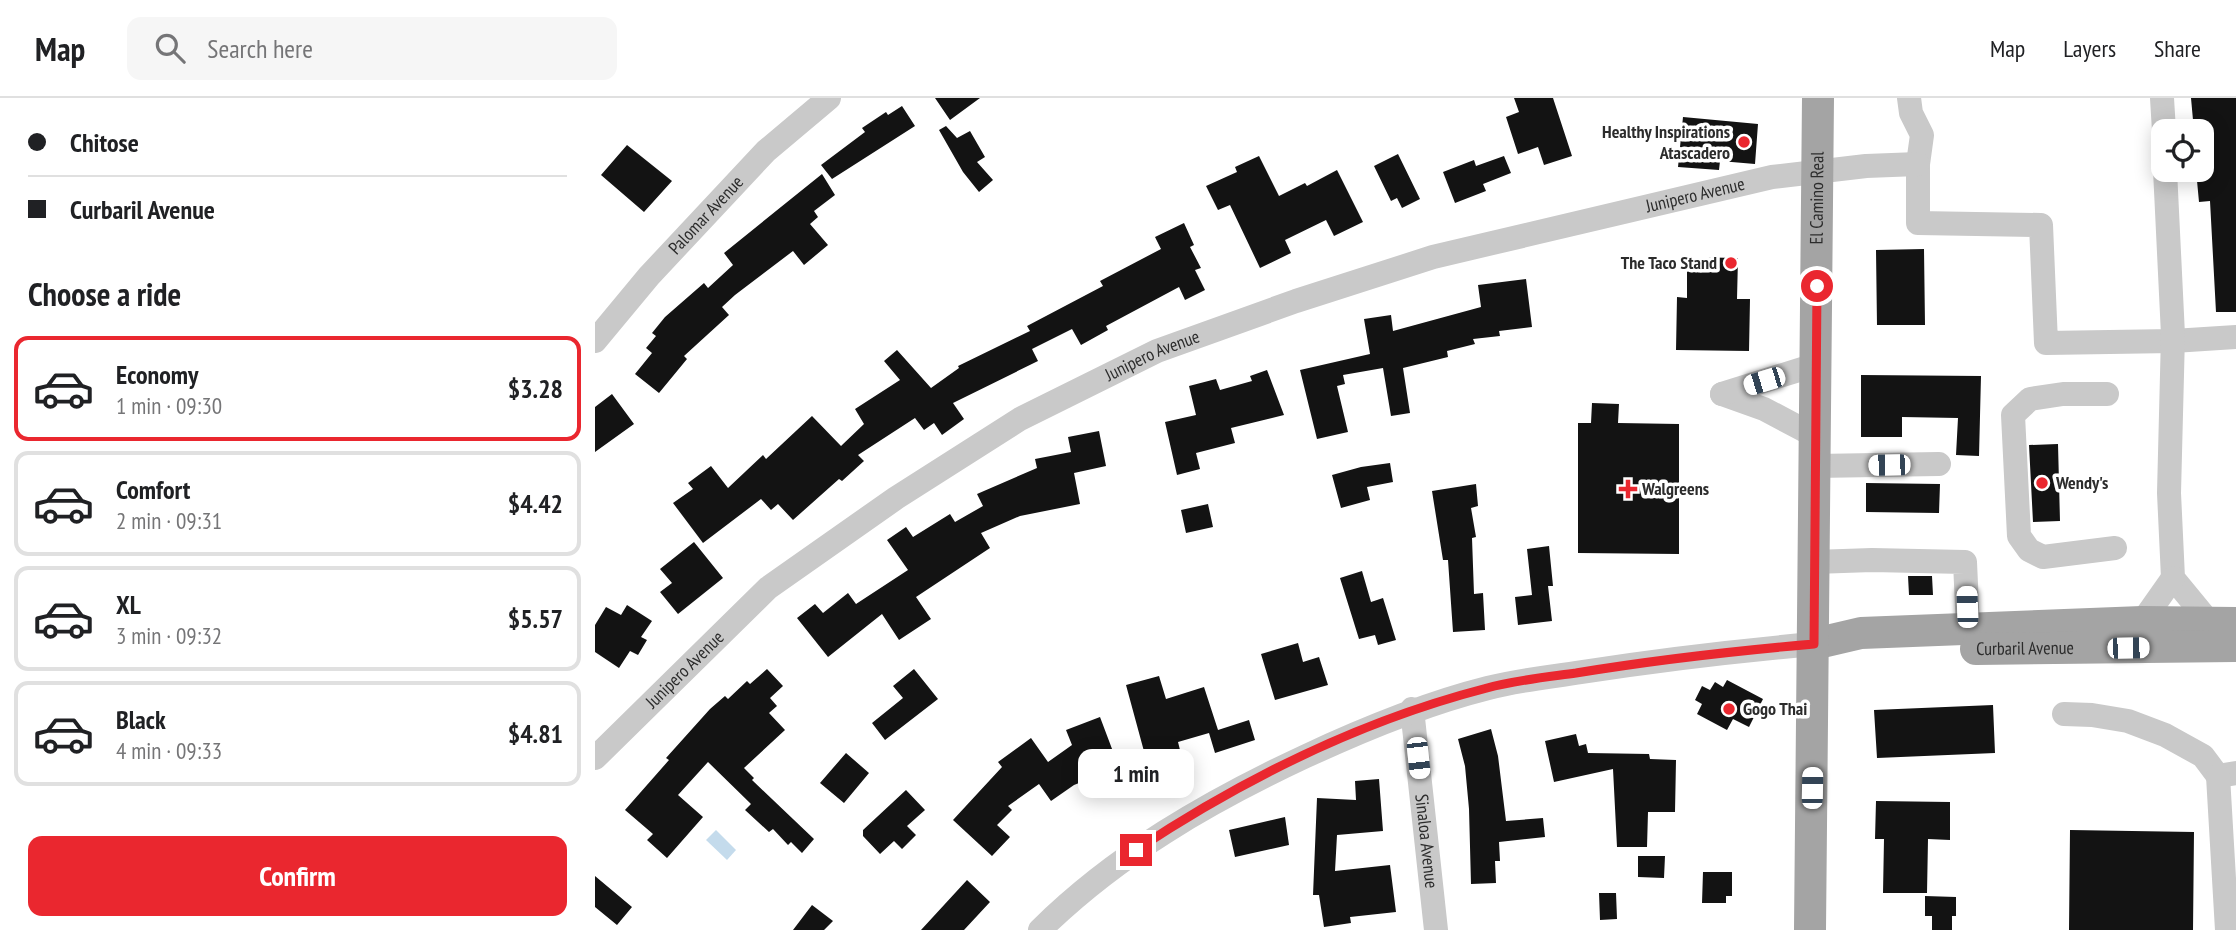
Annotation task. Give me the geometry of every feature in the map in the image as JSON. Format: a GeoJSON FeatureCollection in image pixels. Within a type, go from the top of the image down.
{"type":"FeatureCollection","features":[{"type":"Feature","properties":{"kind":"main road","name":"El Camino Real"},"geometry":{"type":"LineString","coordinates":[[1810,930],[1818,98]]}},
{"type":"Feature","properties":{"kind":"main road","name":"Curbaril Avenue"},"geometry":{"type":"LineString","coordinates":[[1814,644],[1861,633],[2142,622],[2223,623]]}},
{"type":"Feature","properties":{"kind":"main road","name":"Curbaril Avenue"},"geometry":{"type":"LineString","coordinates":[[1814,644],[1860,650],[2236,646]]}},
{"type":"Feature","properties":{"kind":"street","name":"Palomar Avenue"},"geometry":{"type":"LineString","coordinates":[[595,341],[649,276],[767,151],[829,98]]}},
{"type":"Feature","properties":{"kind":"street"},"geometry":{"type":"LineString","coordinates":[[1909,98],[1911,113],[1922,135],[1918,164],[1918,223],[2041,225],[2046,343],[2236,337]]}},
{"type":"Feature","properties":{"kind":"street"},"geometry":{"type":"LineString","coordinates":[[2162,98],[2163,119]]}},
{"type":"Feature","properties":{"kind":"street","name":"Junipero Avenue"},"geometry":{"type":"LineString","coordinates":[[595,758],[768,588],[896,498],[1020,419],[1157,351],[1296,301],[1433,257],[1772,177],[1918,164]]}},
{"type":"Feature","properties":{"kind":"street"},"geometry":{"type":"LineString","coordinates":[[2142,622],[2173,578],[2169,493],[2173,341],[2166,182]]}},
{"type":"Feature","properties":{"kind":"street"},"geometry":{"type":"LineString","coordinates":[[1815,365],[1722,394],[1764,409],[1815,451],[1939,464]]}},
{"type":"Feature","properties":{"kind":"street"},"geometry":{"type":"LineString","coordinates":[[2107,394],[2063,394],[2030,399],[2013,415],[2019,536],[2029,550],[2043,557],[2115,548]]}},
{"type":"Feature","properties":{"kind":"street"},"geometry":{"type":"LineString","coordinates":[[1814,562],[1872,559],[1965,562],[1968,629]]}},
{"type":"Feature","properties":{"kind":"street"},"geometry":{"type":"LineString","coordinates":[[2173,578],[2223,623]]}},
{"type":"Feature","properties":{"kind":"street","name":"Curbaril Avenue"},"geometry":{"type":"LineString","coordinates":[[1048,926],[1136,850],[1224,795],[1412,709],[1491,687],[1543,678],[1660,660],[1814,644]]}},
{"type":"Feature","properties":{"kind":"street","name":"Sinaloa Avenue"},"geometry":{"type":"LineString","coordinates":[[1412,709],[1436,930]]}},
{"type":"Feature","properties":{"kind":"street"},"geometry":{"type":"LineString","coordinates":[[2064,714],[2128,721],[2165,735],[2203,756],[2227,774],[2227,930]]}},
{"type":"Feature","properties":{"kind":"water"},"geometry":{"type":"Polygon","coordinates":[[[716,830],[736,850],[727,860],[706,840],[716,830]]]}},
{"type":"Feature","properties":{"kind":"building"},"geometry":{"type":"Polygon","coordinates":[[[935,98],[980,98],[950,120],[935,98]]]}},
{"type":"Feature","properties":{"kind":"building"},"geometry":{"type":"Polygon","coordinates":[[[1514,98],[1553,98],[1572,156],[1544,165],[1538,147],[1518,154],[1506,117],[1519,112],[1514,98]]]}},
{"type":"Feature","properties":{"kind":"building"},"geometry":{"type":"Polygon","coordinates":[[[2191,98],[2236,98],[2236,312],[2216,312],[2210,201],[2199,202],[2197,182],[2214,182],[2214,119],[2193,119],[2191,98]]]}},
{"type":"Feature","properties":{"kind":"building"},"geometry":{"type":"Polygon","coordinates":[[[902,106],[915,126],[832,179],[821,165],[865,132],[862,128],[886,112],[888,115],[902,106]]]}},
{"type":"Feature","properties":{"kind":"building"},"geometry":{"type":"Polygon","coordinates":[[[1683,117],[1758,124],[1755,164],[1720,161],[1719,170],[1678,167],[1683,117]]]}},
{"type":"Feature","properties":{"kind":"building"},"geometry":{"type":"Polygon","coordinates":[[[946,126],[957,138],[970,131],[985,157],[977,162],[993,180],[979,192],[963,172],[939,130],[946,126]]]}},
{"type":"Feature","properties":{"kind":"building"},"geometry":{"type":"Polygon","coordinates":[[[627,145],[672,181],[644,212],[601,175],[627,145]]]}},
{"type":"Feature","properties":{"kind":"building"},"geometry":{"type":"Polygon","coordinates":[[[1398,154],[1420,199],[1402,208],[1397,198],[1391,201],[1374,166],[1398,154]]]}},
{"type":"Feature","properties":{"kind":"building"},"geometry":{"type":"Polygon","coordinates":[[[1259,156],[1279,196],[1305,183],[1307,186],[1337,170],[1363,222],[1334,236],[1326,220],[1285,240],[1291,253],[1260,268],[1230,205],[1218,210],[1206,186],[1237,172],[1235,167],[1259,156]]]}},
{"type":"Feature","properties":{"kind":"building"},"geometry":{"type":"Polygon","coordinates":[[[1504,156],[1511,173],[1483,184],[1486,191],[1455,203],[1443,172],[1474,160],[1476,166],[1504,156]]]}},
{"type":"Feature","properties":{"kind":"building"},"geometry":{"type":"Polygon","coordinates":[[[822,174],[835,195],[814,211],[818,217],[810,224],[828,245],[804,265],[793,251],[735,295],[722,307],[729,315],[684,356],[687,359],[659,393],[635,374],[652,353],[646,348],[656,336],[652,333],[665,317],[704,283],[708,288],[733,265],[724,253],[822,174]]]}},
{"type":"Feature","properties":{"kind":"building"},"geometry":{"type":"Polygon","coordinates":[[[1184,223],[1194,245],[1190,247],[1201,268],[1195,270],[1205,290],[1185,300],[1179,287],[1106,326],[1108,330],[1081,345],[1072,329],[1032,349],[1038,361],[953,403],[964,419],[942,435],[934,423],[924,430],[915,418],[858,455],[864,461],[842,481],[839,479],[793,520],[778,504],[771,510],[761,499],[703,543],[673,503],[693,489],[688,483],[711,466],[728,488],[763,455],[766,459],[812,416],[841,446],[864,424],[855,409],[900,380],[884,361],[897,350],[931,388],[959,368],[958,366],[1030,331],[1027,326],[1103,286],[1100,281],[1161,249],[1155,237],[1184,223]]]}},
{"type":"Feature","properties":{"kind":"building"},"geometry":{"type":"Polygon","coordinates":[[[1924,249],[1925,325],[1877,325],[1876,250],[1924,249]]]}},
{"type":"Feature","properties":{"kind":"building"},"geometry":{"type":"Polygon","coordinates":[[[1687,257],[1738,258],[1737,299],[1750,299],[1749,351],[1676,350],[1677,297],[1687,298],[1687,257]]]}},
{"type":"Feature","properties":{"kind":"building"},"geometry":{"type":"Polygon","coordinates":[[[1526,279],[1532,327],[1499,331],[1500,336],[1473,339],[1475,344],[1447,351],[1448,357],[1403,368],[1410,413],[1391,416],[1383,368],[1343,375],[1345,384],[1337,386],[1348,432],[1317,439],[1300,370],[1370,354],[1364,319],[1391,315],[1393,331],[1481,307],[1478,285],[1526,279]]]}},
{"type":"Feature","properties":{"kind":"building"},"geometry":{"type":"Polygon","coordinates":[[[1267,370],[1284,415],[1231,428],[1235,443],[1196,453],[1200,469],[1177,475],[1165,422],[1196,415],[1189,386],[1216,379],[1220,390],[1252,381],[1250,376],[1267,370]]]}},
{"type":"Feature","properties":{"kind":"building"},"geometry":{"type":"Polygon","coordinates":[[[1861,375],[1981,376],[1979,456],[1956,455],[1958,418],[1902,417],[1902,437],[1861,437],[1861,375]]]}},
{"type":"Feature","properties":{"kind":"building"},"geometry":{"type":"Polygon","coordinates":[[[612,394],[634,424],[595,452],[595,407],[612,394]]]}},
{"type":"Feature","properties":{"kind":"building","name":"Walgreens"},"geometry":{"type":"Polygon","coordinates":[[[1592,403],[1619,404],[1618,423],[1679,424],[1679,554],[1578,553],[1578,423],[1591,423],[1592,403]]]}},
{"type":"Feature","properties":{"kind":"building"},"geometry":{"type":"Polygon","coordinates":[[[1099,431],[1106,466],[1074,473],[1080,504],[1020,516],[981,533],[990,548],[916,597],[931,619],[899,640],[882,614],[828,657],[797,618],[815,604],[823,613],[848,593],[856,604],[908,570],[887,540],[906,527],[913,537],[950,514],[955,522],[983,506],[977,494],[1037,468],[1035,459],[1071,452],[1068,437],[1099,431]]]}},
{"type":"Feature","properties":{"kind":"building","name":"Wendy's"},"geometry":{"type":"Polygon","coordinates":[[[2058,444],[2060,521],[2033,522],[2029,445],[2058,444]]]}},
{"type":"Feature","properties":{"kind":"building"},"geometry":{"type":"Polygon","coordinates":[[[1390,463],[1393,482],[1367,487],[1370,500],[1341,508],[1332,475],[1390,463]]]}},
{"type":"Feature","properties":{"kind":"building"},"geometry":{"type":"Polygon","coordinates":[[[1866,483],[1940,484],[1939,513],[1866,512],[1866,483]]]}},
{"type":"Feature","properties":{"kind":"building"},"geometry":{"type":"Polygon","coordinates":[[[1476,484],[1478,506],[1471,508],[1476,537],[1472,538],[1474,594],[1483,593],[1485,630],[1453,632],[1448,560],[1443,560],[1432,491],[1476,484]]]}},
{"type":"Feature","properties":{"kind":"building"},"geometry":{"type":"Polygon","coordinates":[[[1208,504],[1213,527],[1186,533],[1181,510],[1208,504]]]}},
{"type":"Feature","properties":{"kind":"building"},"geometry":{"type":"Polygon","coordinates":[[[694,542],[723,578],[678,614],[660,592],[672,583],[660,569],[694,542]]]}},
{"type":"Feature","properties":{"kind":"building"},"geometry":{"type":"Polygon","coordinates":[[[1549,546],[1553,586],[1548,586],[1552,621],[1518,625],[1515,597],[1532,595],[1527,549],[1549,546]]]}},
{"type":"Feature","properties":{"kind":"building"},"geometry":{"type":"Polygon","coordinates":[[[1362,571],[1371,602],[1383,598],[1396,640],[1378,645],[1375,635],[1359,639],[1340,578],[1362,571]]]}},
{"type":"Feature","properties":{"kind":"building"},"geometry":{"type":"Polygon","coordinates":[[[1908,576],[1932,576],[1933,595],[1909,595],[1908,576]]]}},
{"type":"Feature","properties":{"kind":"building"},"geometry":{"type":"Polygon","coordinates":[[[627,605],[652,621],[641,637],[647,640],[638,655],[630,651],[619,668],[595,652],[595,625],[606,607],[621,615],[627,605]]]}},
{"type":"Feature","properties":{"kind":"building"},"geometry":{"type":"Polygon","coordinates":[[[1298,643],[1303,662],[1319,657],[1328,685],[1275,700],[1261,654],[1298,643]]]}},
{"type":"Feature","properties":{"kind":"building"},"geometry":{"type":"Polygon","coordinates":[[[767,669],[783,686],[770,698],[777,706],[769,713],[785,730],[744,768],[754,778],[752,780],[814,839],[802,853],[791,842],[788,845],[773,829],[769,832],[745,810],[751,804],[708,762],[678,795],[703,817],[667,858],[647,840],[653,834],[625,810],[669,760],[666,758],[710,709],[725,696],[728,699],[747,681],[750,684],[767,669]]]}},
{"type":"Feature","properties":{"kind":"building"},"geometry":{"type":"Polygon","coordinates":[[[914,669],[938,699],[885,740],[872,723],[903,698],[893,686],[914,669]]]}},
{"type":"Feature","properties":{"kind":"building"},"geometry":{"type":"Polygon","coordinates":[[[1159,676],[1166,699],[1204,687],[1218,730],[1249,720],[1255,740],[1215,753],[1209,733],[1178,742],[1184,766],[1158,774],[1152,753],[1145,755],[1126,685],[1159,676]]]}},
{"type":"Feature","properties":{"kind":"building","name":"Gogo Thai"},"geometry":{"type":"Polygon","coordinates":[[[1727,680],[1763,699],[1749,727],[1733,719],[1727,730],[1697,714],[1702,704],[1695,700],[1702,686],[1710,690],[1715,682],[1723,687],[1727,680]]]}},
{"type":"Feature","properties":{"kind":"building"},"geometry":{"type":"Polygon","coordinates":[[[1993,705],[1995,753],[1877,758],[1874,710],[1993,705]]]}},
{"type":"Feature","properties":{"kind":"building"},"geometry":{"type":"Polygon","coordinates":[[[1100,717],[1126,786],[1102,796],[1094,777],[1074,785],[1051,801],[1039,784],[1008,806],[1012,810],[997,825],[1010,837],[992,856],[953,820],[1002,767],[998,762],[1031,738],[1048,762],[1072,745],[1066,730],[1100,717]]]}},
{"type":"Feature","properties":{"kind":"building"},"geometry":{"type":"Polygon","coordinates":[[[1491,729],[1498,756],[1506,821],[1543,818],[1545,837],[1499,842],[1500,861],[1495,861],[1496,883],[1471,884],[1469,809],[1465,766],[1458,739],[1491,729]]]}},
{"type":"Feature","properties":{"kind":"building"},"geometry":{"type":"Polygon","coordinates":[[[1576,734],[1579,746],[1586,744],[1588,753],[1649,754],[1650,759],[1676,760],[1675,812],[1648,812],[1647,847],[1617,847],[1613,769],[1554,782],[1545,741],[1576,734]]]}},
{"type":"Feature","properties":{"kind":"building"},"geometry":{"type":"Polygon","coordinates":[[[846,753],[869,773],[844,803],[820,783],[846,753]]]}},
{"type":"Feature","properties":{"kind":"building"},"geometry":{"type":"Polygon","coordinates":[[[1379,779],[1383,831],[1337,835],[1335,871],[1390,865],[1396,912],[1350,917],[1351,923],[1324,927],[1319,895],[1313,895],[1317,798],[1356,800],[1355,781],[1379,779]]]}},
{"type":"Feature","properties":{"kind":"building"},"geometry":{"type":"Polygon","coordinates":[[[906,790],[925,810],[907,826],[916,835],[902,849],[894,841],[880,854],[863,836],[863,830],[906,790]]]}},
{"type":"Feature","properties":{"kind":"building"},"geometry":{"type":"Polygon","coordinates":[[[1876,801],[1950,802],[1950,840],[1928,839],[1927,893],[1883,893],[1884,839],[1875,839],[1876,801]]]}},
{"type":"Feature","properties":{"kind":"building"},"geometry":{"type":"Polygon","coordinates":[[[1285,817],[1289,845],[1235,857],[1229,830],[1285,817]]]}},
{"type":"Feature","properties":{"kind":"building"},"geometry":{"type":"Polygon","coordinates":[[[2070,830],[2194,832],[2193,930],[2069,930],[2070,830]]]}},
{"type":"Feature","properties":{"kind":"building"},"geometry":{"type":"Polygon","coordinates":[[[1638,856],[1665,856],[1664,878],[1638,877],[1638,856]]]}},
{"type":"Feature","properties":{"kind":"building"},"geometry":{"type":"Polygon","coordinates":[[[1703,872],[1732,872],[1732,896],[1726,896],[1726,903],[1702,903],[1703,872]]]}},
{"type":"Feature","properties":{"kind":"building"},"geometry":{"type":"Polygon","coordinates":[[[595,876],[632,907],[617,925],[595,907],[595,876]]]}},
{"type":"Feature","properties":{"kind":"building"},"geometry":{"type":"Polygon","coordinates":[[[967,880],[990,902],[964,930],[921,930],[967,880]]]}},
{"type":"Feature","properties":{"kind":"building"},"geometry":{"type":"Polygon","coordinates":[[[1599,893],[1616,893],[1617,919],[1600,920],[1599,893]]]}},
{"type":"Feature","properties":{"kind":"building"},"geometry":{"type":"Polygon","coordinates":[[[1925,896],[1956,897],[1956,916],[1952,916],[1952,930],[1932,930],[1932,916],[1925,916],[1925,896]]]}},
{"type":"Feature","properties":{"kind":"building"},"geometry":{"type":"Polygon","coordinates":[[[812,905],[833,921],[824,930],[793,930],[812,905]]]}},
{"type":"Feature","properties":{"kind":"place","name":"Healthy Inspirations Atascadero"},"geometry":{"type":"Point","coordinates":[1744,142]}},
{"type":"Feature","properties":{"kind":"place","name":"The Taco Stand"},"geometry":{"type":"Point","coordinates":[1731,263]}},
{"type":"Feature","properties":{"kind":"place","name":"Wendy's"},"geometry":{"type":"Point","coordinates":[2042,483]}},
{"type":"Feature","properties":{"kind":"place","name":"Walgreens"},"geometry":{"type":"Point","coordinates":[1628,489]}},
{"type":"Feature","properties":{"kind":"place","name":"Gogo Thai"},"geometry":{"type":"Point","coordinates":[1729,709]}},
{"type":"Feature","properties":{"kind":"route"},"geometry":{"type":"LineString","coordinates":[[1136,850],[1224,795],[1412,709],[1491,687],[1599,669],[1814,644],[1817,286]]}}]}
